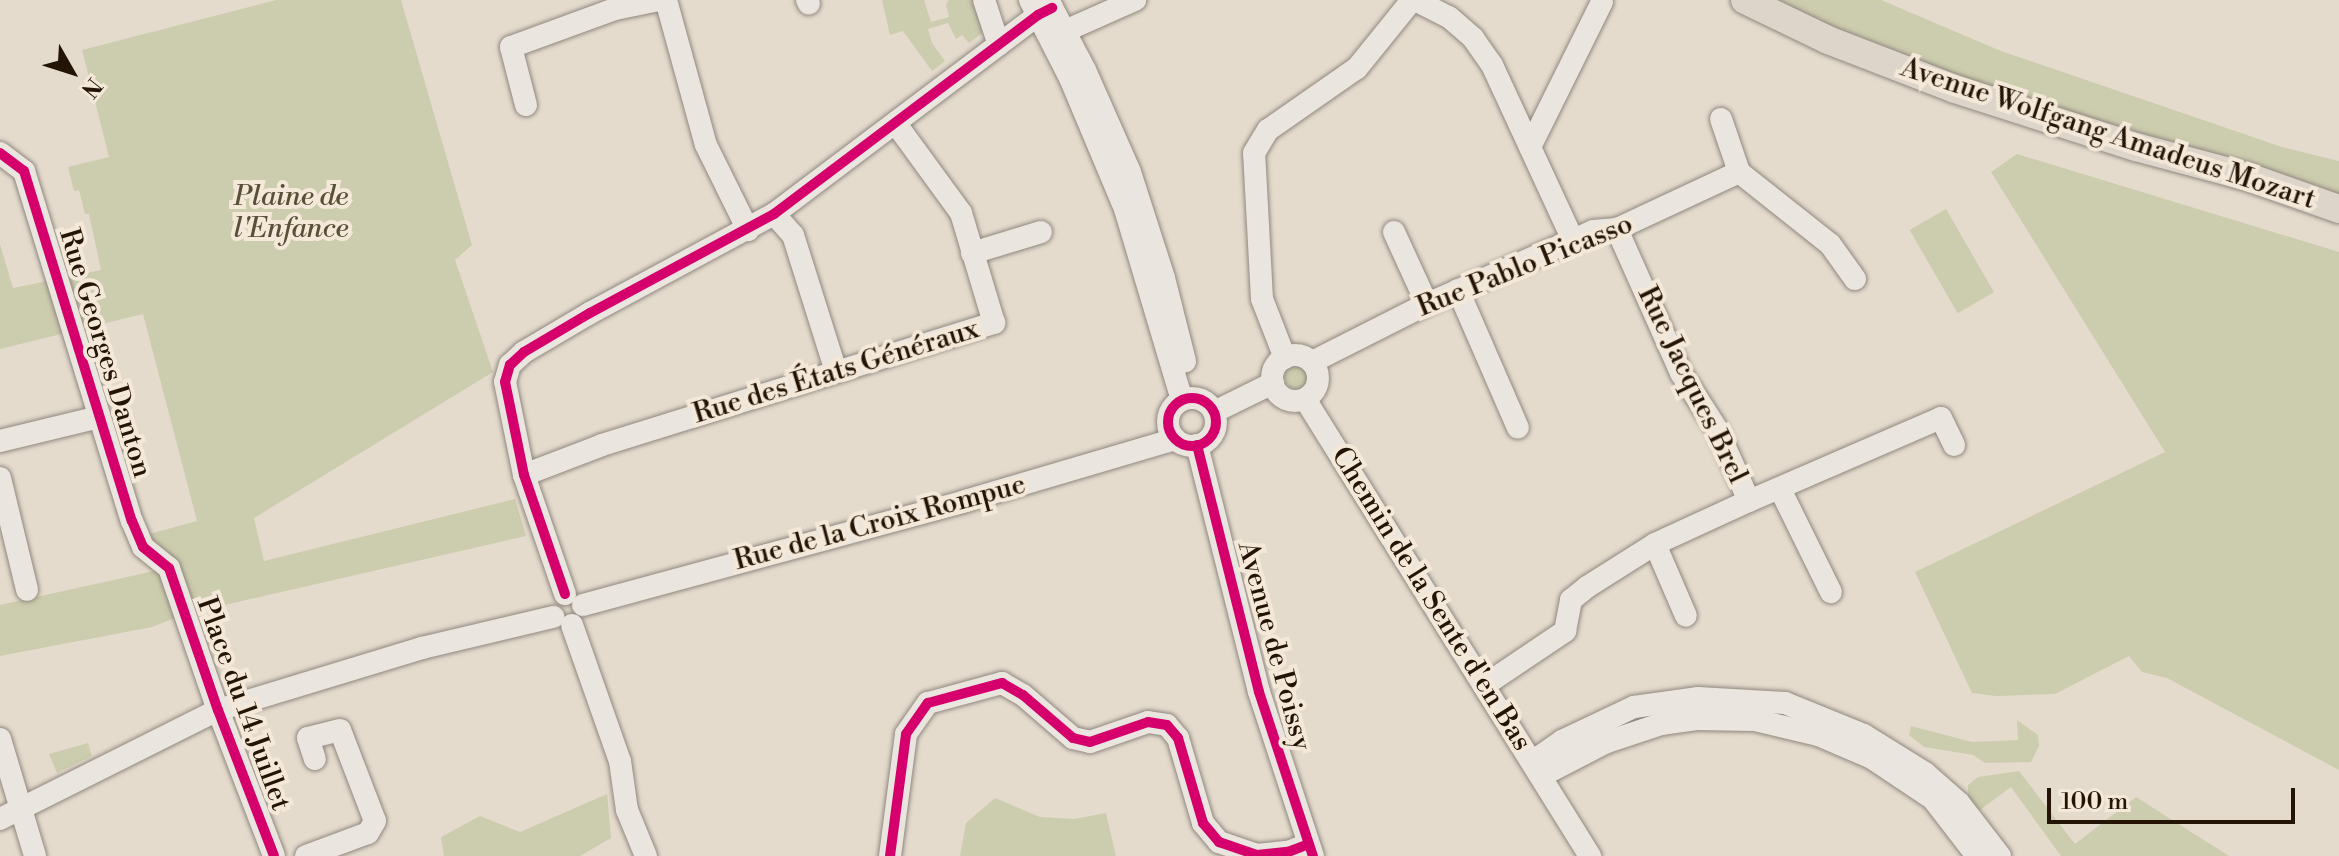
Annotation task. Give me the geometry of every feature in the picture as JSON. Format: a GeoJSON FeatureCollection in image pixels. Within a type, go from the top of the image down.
{"type":"FeatureCollection","features":[{"type":"Feature","properties":{"kind":"main road","name":"Avenue Wolfgang Amadeus Mozart"},"geometry":{"type":"LineString","coordinates":[[1745,0],[1828,40],[1967,93],[2136,147],[2248,177],[2339,209]]}},
{"type":"Feature","properties":{"kind":"street"},"geometry":{"type":"LineString","coordinates":[[526,105],[511,47],[615,9],[659,0]]}},
{"type":"Feature","properties":{"kind":"street"},"geometry":{"type":"LineString","coordinates":[[666,0],[706,145],[748,230]]}},
{"type":"Feature","properties":{"kind":"street"},"geometry":{"type":"LineString","coordinates":[[984,0],[999,45]]}},
{"type":"Feature","properties":{"kind":"street"},"geometry":{"type":"LineString","coordinates":[[1065,31],[1135,0]]}},
{"type":"Feature","properties":{"kind":"street"},"geometry":{"type":"LineString","coordinates":[[1285,358],[1262,299],[1254,153],[1268,130],[1357,68],[1414,0],[1449,17],[1473,38],[1492,65],[1573,240]]}},
{"type":"Feature","properties":{"kind":"street"},"geometry":{"type":"LineString","coordinates":[[1530,147],[1602,2]]}},
{"type":"Feature","properties":{"kind":"street"},"geometry":{"type":"LineString","coordinates":[[646,856],[627,810],[620,761],[563,621],[552,605],[574,600],[524,475],[505,382],[506,371],[524,352],[590,313],[774,214],[999,45],[1042,6]]}},
{"type":"Feature","properties":{"kind":"street"},"geometry":{"type":"LineString","coordinates":[[1042,6],[1065,31],[1130,172],[1164,278],[1187,399]]}},
{"type":"Feature","properties":{"kind":"street"},"geometry":{"type":"LineString","coordinates":[[1042,6],[1125,209],[1187,399]]}},
{"type":"Feature","properties":{"kind":"street"},"geometry":{"type":"LineString","coordinates":[[1721,119],[1739,172],[1830,244],[1855,279]]}},
{"type":"Feature","properties":{"kind":"street","name":"Rue des États Généraux"},"geometry":{"type":"LineString","coordinates":[[524,475],[602,445],[994,323],[961,213],[896,124]]}},
{"type":"Feature","properties":{"kind":"street","name":"Rue Georges Danton"},"geometry":{"type":"LineString","coordinates":[[0,153],[24,171],[99,417],[143,547],[169,568]]}},
{"type":"Feature","properties":{"kind":"street","name":"Rue Pablo Picasso"},"geometry":{"type":"LineString","coordinates":[[1312,362],[1458,290],[1593,231],[1617,229],[1739,172]]}},
{"type":"Feature","properties":{"kind":"street"},"geometry":{"type":"LineString","coordinates":[[774,214],[793,235],[836,371]]}},
{"type":"Feature","properties":{"kind":"street","name":"Rue Jacques Brel"},"geometry":{"type":"LineString","coordinates":[[1485,685],[1565,631],[1571,600],[1587,587],[1655,544],[1749,501],[1718,431],[1681,373],[1617,229]]}},
{"type":"Feature","properties":{"kind":"street"},"geometry":{"type":"LineString","coordinates":[[972,253],[1041,232]]}},
{"type":"Feature","properties":{"kind":"street"},"geometry":{"type":"LineString","coordinates":[[1394,232],[1427,304]]}},
{"type":"Feature","properties":{"kind":"street"},"geometry":{"type":"LineString","coordinates":[[1458,290],[1518,428]]}},
{"type":"Feature","properties":{"kind":"street"},"geometry":{"type":"LineString","coordinates":[[1299,356],[1312,362],[1318,378],[1311,393],[1289,400],[1281,396],[1273,383],[1274,371],[1285,358],[1299,356]]}},
{"type":"Feature","properties":{"kind":"street"},"geometry":{"type":"LineString","coordinates":[[1214,412],[1273,383]]}},
{"type":"Feature","properties":{"kind":"street","name":"Chemin de la Sente d'en Bas"},"geometry":{"type":"LineString","coordinates":[[1311,393],[1329,436],[1590,856]]}},
{"type":"Feature","properties":{"kind":"street"},"geometry":{"type":"LineString","coordinates":[[1187,399],[1205,401],[1214,412],[1216,428],[1212,436],[1197,445],[1182,444],[1175,439],[1168,421],[1175,405],[1187,399]]}},
{"type":"Feature","properties":{"kind":"street"},"geometry":{"type":"LineString","coordinates":[[0,441],[99,417]]}},
{"type":"Feature","properties":{"kind":"street"},"geometry":{"type":"LineString","coordinates":[[1749,501],[1941,418],[1954,445]]}},
{"type":"Feature","properties":{"kind":"street","name":"Rue de la Croix Rompue"},"geometry":{"type":"LineString","coordinates":[[574,600],[965,501],[1175,439]]}},
{"type":"Feature","properties":{"kind":"street","name":"Avenue de Poissy"},"geometry":{"type":"LineString","coordinates":[[1197,445],[1259,692],[1311,850]]}},
{"type":"Feature","properties":{"kind":"street"},"geometry":{"type":"LineString","coordinates":[[0,478],[27,590]]}},
{"type":"Feature","properties":{"kind":"street"},"geometry":{"type":"LineString","coordinates":[[1780,489],[1831,592]]}},
{"type":"Feature","properties":{"kind":"street"},"geometry":{"type":"LineString","coordinates":[[1655,544],[1686,616]]}},
{"type":"Feature","properties":{"kind":"street","name":"Place du 14 Juillet"},"geometry":{"type":"LineString","coordinates":[[169,568],[218,710],[274,856]]}},
{"type":"Feature","properties":{"kind":"street"},"geometry":{"type":"LineString","coordinates":[[0,819],[218,710],[422,648],[563,621]]}},
{"type":"Feature","properties":{"kind":"street"},"geometry":{"type":"LineString","coordinates":[[890,856],[906,734],[928,703],[1002,683],[1023,695],[1073,738],[1090,742],[1148,722],[1167,725],[1178,738],[1203,823],[1219,842],[1257,855],[1311,850]]}},
{"type":"Feature","properties":{"kind":"street"},"geometry":{"type":"LineString","coordinates":[[1537,769],[1562,741],[1648,704],[1698,698],[1785,703],[1864,735],[1925,773],[1959,803],[2000,856]]}},
{"type":"Feature","properties":{"kind":"street"},"geometry":{"type":"LineString","coordinates":[[1537,769],[1661,724],[1695,719],[1768,722],[1860,751],[1916,785],[1933,799],[1977,856]]}},
{"type":"Feature","properties":{"kind":"street"},"geometry":{"type":"LineString","coordinates":[[306,856],[368,833],[375,821],[340,730],[308,738],[315,759]]}},
{"type":"Feature","properties":{"kind":"street"},"geometry":{"type":"LineString","coordinates":[[0,739],[35,856]]}},
{"type":"Feature","properties":{"kind":"green space","name":"Plaine de l'Enfance"},"geometry":{"type":"Polygon","coordinates":[[[276,0],[401,0],[472,245],[455,260],[493,372],[254,518],[264,561],[515,499],[526,536],[185,614],[152,627],[0,656],[0,605],[168,568],[138,537],[197,521],[143,314],[0,349],[0,244],[13,288],[101,270],[89,214],[85,214],[79,190],[74,191],[68,167],[109,157],[82,50],[276,0]]]}},
{"type":"Feature","properties":{"kind":"green space"},"geometry":{"type":"Polygon","coordinates":[[[882,0],[924,0],[931,22],[949,17],[946,5],[949,0],[976,0],[985,31],[969,43],[962,35],[956,39],[948,23],[928,29],[932,43],[945,61],[932,71],[903,31],[890,35],[882,0]]]}},
{"type":"Feature","properties":{"kind":"green space"},"geometry":{"type":"Polygon","coordinates":[[[1745,0],[1881,0],[2001,51],[2282,147],[2339,161],[2339,209],[1955,89],[1745,0]]]}},
{"type":"Feature","properties":{"kind":"green space"},"geometry":{"type":"Polygon","coordinates":[[[2017,154],[2339,252],[2339,770],[2167,678],[2142,672],[2129,656],[2055,694],[1996,696],[1972,693],[1915,572],[2165,452],[1991,172],[2017,154]]]}},
{"type":"Feature","properties":{"kind":"green space"},"geometry":{"type":"Polygon","coordinates":[[[1946,209],[1994,292],[1958,313],[1910,230],[1946,209]]]}},
{"type":"Feature","properties":{"kind":"green space"},"geometry":{"type":"Polygon","coordinates":[[[1297,365],[1306,368],[1309,377],[1306,386],[1297,389],[1288,386],[1285,377],[1288,368],[1297,365]]]}},
{"type":"Feature","properties":{"kind":"green space"},"geometry":{"type":"Polygon","coordinates":[[[2017,720],[2038,735],[2039,746],[2031,762],[1985,763],[1973,755],[1924,747],[1909,735],[1911,726],[1972,742],[2018,740],[2017,720]]]}},
{"type":"Feature","properties":{"kind":"green space"},"geometry":{"type":"Polygon","coordinates":[[[88,743],[92,756],[57,773],[49,754],[88,743]]]}},
{"type":"Feature","properties":{"kind":"green space"},"geometry":{"type":"Polygon","coordinates":[[[2019,771],[2075,844],[2136,797],[2229,856],[2061,856],[2011,787],[1980,810],[1968,798],[1968,785],[1978,777],[2019,771]]]}},
{"type":"Feature","properties":{"kind":"green space"},"geometry":{"type":"Polygon","coordinates":[[[607,794],[611,838],[580,856],[444,856],[441,837],[480,816],[520,832],[607,794]]]}},
{"type":"Feature","properties":{"kind":"green space"},"geometry":{"type":"Polygon","coordinates":[[[995,798],[1040,817],[1074,819],[1106,813],[1116,856],[960,856],[966,823],[995,798]]]}},
{"type":"Feature","properties":{"kind":"cycle path"},"geometry":{"type":"LineString","coordinates":[[565,594],[524,475],[505,382],[510,365],[524,352],[590,313],[774,214],[1038,15],[1052,8]]}},
{"type":"Feature","properties":{"kind":"cycle path"},"geometry":{"type":"LineString","coordinates":[[0,153],[24,171],[132,521],[143,547],[169,568],[218,710],[274,856]]}},
{"type":"Feature","properties":{"kind":"cycle path"},"geometry":{"type":"LineString","coordinates":[[1192,398],[1209,405],[1216,422],[1209,439],[1192,446],[1175,439],[1168,422],[1175,405],[1192,398]]}},
{"type":"Feature","properties":{"kind":"cycle path"},"geometry":{"type":"LineString","coordinates":[[1197,445],[1259,692],[1313,856]]}},
{"type":"Feature","properties":{"kind":"cycle path"},"geometry":{"type":"LineString","coordinates":[[890,856],[906,734],[928,703],[1002,683],[1023,695],[1073,738],[1090,742],[1148,722],[1167,725],[1178,738],[1203,823],[1219,842],[1257,855],[1288,852],[1309,844]]}}]}
